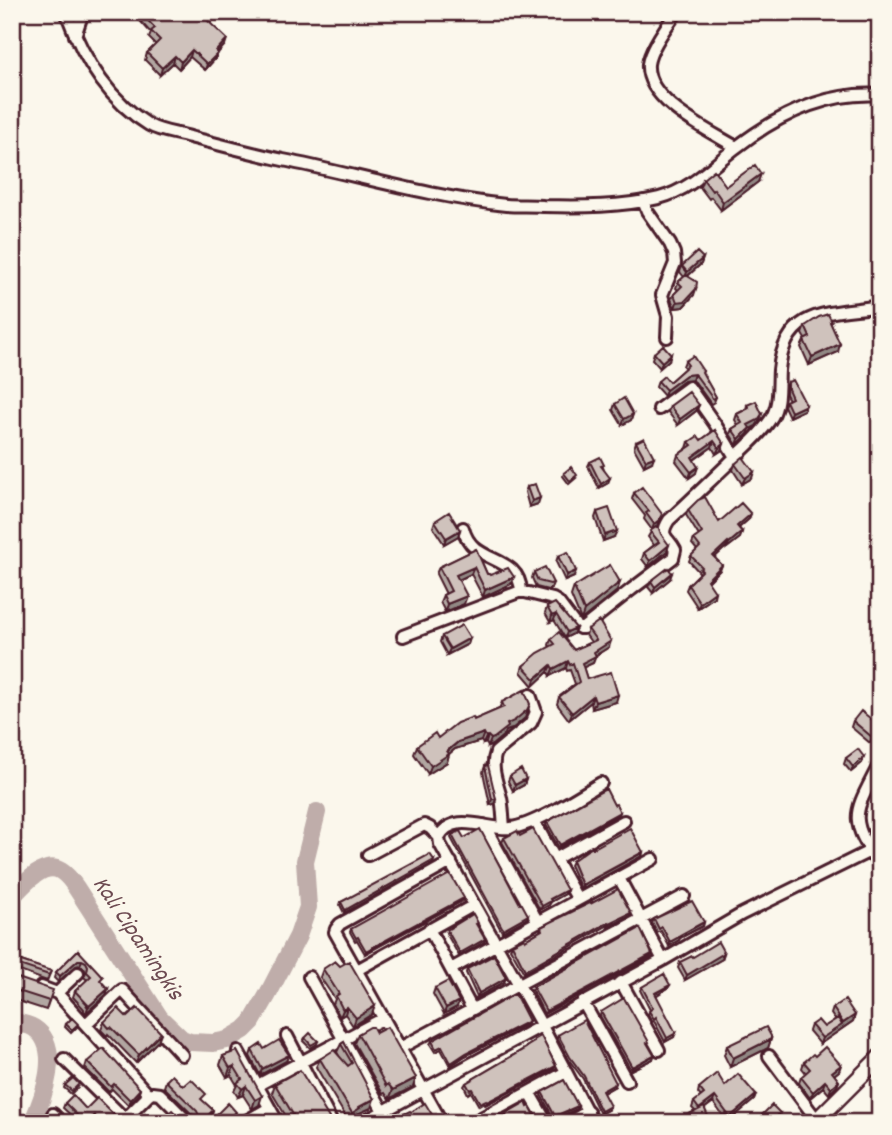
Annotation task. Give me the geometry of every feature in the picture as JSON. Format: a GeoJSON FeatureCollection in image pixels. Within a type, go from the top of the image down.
{"type":"FeatureCollection","features":[{"type":"Feature","properties":{"kind":"street"},"geometry":{"type":"LineString","coordinates":[[66,12],[75,36],[95,72],[122,105],[158,130],[382,184],[508,205],[573,208],[661,197],[694,183],[736,147],[776,121],[819,102],[838,97],[880,95]]}},
{"type":"Feature","properties":{"kind":"street"},"geometry":{"type":"LineString","coordinates":[[75,36],[83,12]]}},
{"type":"Feature","properties":{"kind":"street"},"geometry":{"type":"LineString","coordinates":[[677,12],[656,45],[648,64],[650,77],[665,101],[736,147]]}},
{"type":"Feature","properties":{"kind":"street"},"geometry":{"type":"LineString","coordinates":[[643,201],[674,253],[675,263],[662,295],[668,316],[667,337]]}},
{"type":"Feature","properties":{"kind":"street"},"geometry":{"type":"LineString","coordinates":[[403,636],[521,592],[553,599],[576,625],[583,628],[673,558],[675,550],[664,533],[664,528],[771,418],[777,405],[783,346],[794,329],[813,316],[880,306]]}},
{"type":"Feature","properties":{"kind":"street"},"geometry":{"type":"LineString","coordinates":[[659,409],[690,387],[735,457]]}},
{"type":"Feature","properties":{"kind":"street"},"geometry":{"type":"LineString","coordinates":[[463,528],[465,537],[474,548],[515,572],[521,583],[521,592]]}},
{"type":"Feature","properties":{"kind":"street"},"geometry":{"type":"LineString","coordinates":[[504,828],[494,758],[496,752],[533,720],[536,712],[530,695]]}},
{"type":"Feature","properties":{"kind":"street"},"geometry":{"type":"LineString","coordinates":[[880,763],[858,812],[859,830],[880,865]]}},
{"type":"Feature","properties":{"kind":"street"},"geometry":{"type":"LineString","coordinates":[[439,837],[444,829],[455,824],[511,828],[534,821],[601,783]]}},
{"type":"Feature","properties":{"kind":"street"},"geometry":{"type":"LineString","coordinates":[[534,821],[578,900]]}},
{"type":"Feature","properties":{"kind":"street"},"geometry":{"type":"LineString","coordinates":[[555,859],[624,821]]}},
{"type":"Feature","properties":{"kind":"street"},"geometry":{"type":"LineString","coordinates":[[368,855],[424,825],[439,837],[440,844],[593,1123]]}},
{"type":"Feature","properties":{"kind":"street"},"geometry":{"type":"LineString","coordinates":[[484,825],[538,922]]}},
{"type":"Feature","properties":{"kind":"street"},"geometry":{"type":"LineString","coordinates":[[362,1123],[663,960],[742,914],[870,851]]}},
{"type":"Feature","properties":{"kind":"street"},"geometry":{"type":"LineString","coordinates":[[451,969],[653,859]]}},
{"type":"Feature","properties":{"kind":"street"},"geometry":{"type":"LineString","coordinates":[[442,1123],[336,936],[336,929],[451,862]]}},
{"type":"Feature","properties":{"kind":"street"},"geometry":{"type":"LineString","coordinates":[[619,878],[663,960]]}},
{"type":"Feature","properties":{"kind":"street"},"geometry":{"type":"LineString","coordinates":[[400,1048],[684,896]]}},
{"type":"Feature","properties":{"kind":"street"},"geometry":{"type":"LineString","coordinates":[[357,970],[474,905]]}},
{"type":"Feature","properties":{"kind":"street"},"geometry":{"type":"LineString","coordinates":[[429,929],[472,1009]]}},
{"type":"Feature","properties":{"kind":"street"},"geometry":{"type":"LineString","coordinates":[[57,993],[78,973]]}},
{"type":"Feature","properties":{"kind":"street"},"geometry":{"type":"LineString","coordinates":[[309,977],[383,1111]]}},
{"type":"Feature","properties":{"kind":"street"},"geometry":{"type":"LineString","coordinates":[[621,982],[659,1050]]}},
{"type":"Feature","properties":{"kind":"street"},"geometry":{"type":"LineString","coordinates":[[34,985],[57,993],[149,1095]]}},
{"type":"Feature","properties":{"kind":"street"},"geometry":{"type":"LineString","coordinates":[[86,1024],[122,990],[182,1055]]}},
{"type":"Feature","properties":{"kind":"street"},"geometry":{"type":"LineString","coordinates":[[583,1002],[627,1081]]}},
{"type":"Feature","properties":{"kind":"street"},"geometry":{"type":"LineString","coordinates":[[256,1086],[384,1018]]}},
{"type":"Feature","properties":{"kind":"street"},"geometry":{"type":"LineString","coordinates":[[287,1036],[332,1123]]}},
{"type":"Feature","properties":{"kind":"street"},"geometry":{"type":"LineString","coordinates":[[238,1051],[278,1123]]}},
{"type":"Feature","properties":{"kind":"street"},"geometry":{"type":"LineString","coordinates":[[769,1056],[816,1121],[880,1057]]}},
{"type":"Feature","properties":{"kind":"street"},"geometry":{"type":"LineString","coordinates":[[65,1059],[125,1121],[152,1093],[160,1094],[189,1123]]}},
{"type":"Feature","properties":{"kind":"street"},"geometry":{"type":"LineString","coordinates":[[472,1123],[492,1118],[529,1092],[566,1072]]}},
{"type":"Feature","properties":{"kind":"street"},"geometry":{"type":"LineString","coordinates":[[529,1092],[547,1123]]}},
{"type":"Feature","properties":{"kind":"street"},"geometry":{"type":"LineString","coordinates":[[243,1123],[269,1108]]}},
{"type":"Feature","properties":{"kind":"street"},"geometry":{"type":"LineString","coordinates":[[568,1123],[588,1111]]}},
{"type":"Feature","properties":{"kind":"street"},"geometry":{"type":"LineString","coordinates":[[52,1114],[62,1123]]}},
{"type":"Feature","properties":{"kind":"building"},"geometry":{"type":"Polygon","coordinates":[[[140,12],[216,12],[208,21],[227,39],[207,64],[192,50],[181,62],[175,56],[162,68],[147,53],[160,40],[151,31],[155,28],[140,12]]]}},
{"type":"Feature","properties":{"kind":"building"},"geometry":{"type":"Polygon","coordinates":[[[755,165],[761,174],[723,202],[703,179],[714,170],[726,186],[755,165]]]}},
{"type":"Feature","properties":{"kind":"building"},"geometry":{"type":"Polygon","coordinates":[[[697,252],[703,258],[687,272],[682,266],[697,252]]]}},
{"type":"Feature","properties":{"kind":"building"},"geometry":{"type":"Polygon","coordinates":[[[686,275],[697,282],[696,289],[685,301],[677,302],[674,294],[682,286],[678,282],[686,275]]]}},
{"type":"Feature","properties":{"kind":"building"},"geometry":{"type":"Polygon","coordinates":[[[828,314],[840,344],[812,357],[804,340],[810,337],[805,326],[828,314]]]}},
{"type":"Feature","properties":{"kind":"building"},"geometry":{"type":"Polygon","coordinates":[[[663,345],[671,354],[662,362],[654,353],[663,345]]]}},
{"type":"Feature","properties":{"kind":"building"},"geometry":{"type":"Polygon","coordinates":[[[693,356],[716,397],[713,399],[694,374],[686,375],[666,390],[658,381],[664,376],[669,382],[688,365],[685,361],[693,356]]]}},
{"type":"Feature","properties":{"kind":"building"},"geometry":{"type":"Polygon","coordinates":[[[793,380],[806,405],[791,412],[786,401],[792,398],[788,382],[793,380]]]}},
{"type":"Feature","properties":{"kind":"building"},"geometry":{"type":"Polygon","coordinates":[[[689,392],[699,405],[680,419],[670,406],[689,392]]]}},
{"type":"Feature","properties":{"kind":"building"},"geometry":{"type":"Polygon","coordinates":[[[624,398],[633,414],[624,419],[615,404],[624,398]]]}},
{"type":"Feature","properties":{"kind":"building"},"geometry":{"type":"Polygon","coordinates":[[[756,401],[762,414],[758,420],[748,425],[750,428],[739,439],[732,429],[742,423],[737,414],[756,401]]]}},
{"type":"Feature","properties":{"kind":"building"},"geometry":{"type":"Polygon","coordinates":[[[715,430],[724,444],[719,448],[714,441],[692,457],[698,467],[691,472],[678,455],[692,445],[689,442],[698,436],[701,440],[715,430]]]}},
{"type":"Feature","properties":{"kind":"building"},"geometry":{"type":"Polygon","coordinates":[[[644,438],[654,457],[646,460],[636,442],[644,438]]]}},
{"type":"Feature","properties":{"kind":"building"},"geometry":{"type":"Polygon","coordinates":[[[600,457],[604,465],[601,466],[610,478],[601,484],[590,462],[600,457]]]}},
{"type":"Feature","properties":{"kind":"building"},"geometry":{"type":"Polygon","coordinates":[[[743,457],[754,472],[745,478],[735,464],[743,457]]]}},
{"type":"Feature","properties":{"kind":"building"},"geometry":{"type":"Polygon","coordinates":[[[571,467],[577,475],[570,481],[564,473],[571,467]]]}},
{"type":"Feature","properties":{"kind":"building"},"geometry":{"type":"Polygon","coordinates":[[[535,484],[540,498],[532,501],[527,487],[535,484]]]}},
{"type":"Feature","properties":{"kind":"building"},"geometry":{"type":"Polygon","coordinates":[[[642,487],[662,514],[654,524],[646,513],[649,511],[634,493],[642,487]]]}},
{"type":"Feature","properties":{"kind":"building"},"geometry":{"type":"Polygon","coordinates":[[[705,497],[719,522],[741,503],[751,514],[737,526],[742,532],[713,556],[722,565],[707,580],[715,592],[700,603],[688,585],[702,571],[702,567],[691,556],[700,547],[694,539],[702,533],[688,510],[705,497]]]}},
{"type":"Feature","properties":{"kind":"building"},"geometry":{"type":"Polygon","coordinates":[[[609,508],[617,531],[605,535],[597,512],[609,508]]]}},
{"type":"Feature","properties":{"kind":"building"},"geometry":{"type":"Polygon","coordinates":[[[449,512],[460,530],[446,538],[435,521],[449,512]]]}},
{"type":"Feature","properties":{"kind":"building"},"geometry":{"type":"Polygon","coordinates":[[[658,526],[669,545],[650,561],[644,553],[659,542],[650,531],[658,526]]]}},
{"type":"Feature","properties":{"kind":"building"},"geometry":{"type":"Polygon","coordinates":[[[476,549],[487,574],[508,568],[514,577],[485,590],[474,567],[456,575],[467,596],[447,604],[443,595],[451,591],[439,567],[476,549]]]}},
{"type":"Feature","properties":{"kind":"building"},"geometry":{"type":"Polygon","coordinates":[[[568,552],[576,571],[567,575],[558,556],[568,552]]]}},
{"type":"Feature","properties":{"kind":"building"},"geometry":{"type":"Polygon","coordinates":[[[610,565],[620,582],[584,611],[574,587],[610,565]]]}},
{"type":"Feature","properties":{"kind":"building"},"geometry":{"type":"Polygon","coordinates":[[[545,567],[553,583],[538,581],[534,572],[545,567]]]}},
{"type":"Feature","properties":{"kind":"building"},"geometry":{"type":"Polygon","coordinates":[[[668,568],[672,573],[655,587],[651,581],[668,568]]]}},
{"type":"Feature","properties":{"kind":"building"},"geometry":{"type":"Polygon","coordinates":[[[555,603],[576,628],[567,632],[556,614],[552,616],[547,607],[555,603]]]}},
{"type":"Feature","properties":{"kind":"building"},"geometry":{"type":"Polygon","coordinates":[[[599,621],[611,641],[594,652],[596,656],[582,663],[587,679],[611,672],[618,695],[595,702],[593,696],[572,713],[559,697],[579,682],[573,663],[570,665],[568,661],[553,669],[551,665],[535,679],[523,666],[538,653],[555,644],[551,639],[559,632],[574,650],[596,640],[588,629],[599,621]]]}},
{"type":"Feature","properties":{"kind":"building"},"geometry":{"type":"Polygon","coordinates":[[[462,625],[470,638],[450,649],[442,636],[462,625]]]}},
{"type":"Feature","properties":{"kind":"building"},"geometry":{"type":"Polygon","coordinates":[[[524,690],[530,704],[527,710],[507,724],[508,727],[494,738],[486,737],[484,733],[458,742],[447,751],[449,754],[431,766],[417,746],[435,733],[438,738],[457,723],[473,717],[474,720],[504,707],[502,702],[524,690]]]}},
{"type":"Feature","properties":{"kind":"building"},"geometry":{"type":"Polygon","coordinates":[[[861,711],[880,726],[872,737],[853,721],[861,711]]]}},
{"type":"Feature","properties":{"kind":"building"},"geometry":{"type":"Polygon","coordinates":[[[858,749],[864,757],[853,767],[846,758],[858,749]]]}},
{"type":"Feature","properties":{"kind":"building"},"geometry":{"type":"Polygon","coordinates":[[[488,765],[496,799],[492,799],[485,766],[488,765]]]}},
{"type":"Feature","properties":{"kind":"building"},"geometry":{"type":"Polygon","coordinates":[[[521,769],[526,779],[515,785],[510,776],[521,769]]]}},
{"type":"Feature","properties":{"kind":"building"},"geometry":{"type":"Polygon","coordinates":[[[606,789],[620,812],[560,845],[547,822],[606,789]]]}},
{"type":"Feature","properties":{"kind":"building"},"geometry":{"type":"Polygon","coordinates":[[[630,828],[643,852],[582,885],[572,861],[630,828]]]}},
{"type":"Feature","properties":{"kind":"building"},"geometry":{"type":"Polygon","coordinates":[[[480,829],[528,915],[503,929],[452,835],[460,831],[464,838],[480,829]]]}},
{"type":"Feature","properties":{"kind":"building"},"geometry":{"type":"Polygon","coordinates":[[[533,829],[567,890],[542,906],[504,838],[517,831],[520,836],[533,829]]]}},
{"type":"Feature","properties":{"kind":"building"},"geometry":{"type":"Polygon","coordinates":[[[430,854],[434,860],[345,910],[341,902],[430,854]]]}},
{"type":"Feature","properties":{"kind":"building"},"geometry":{"type":"Polygon","coordinates":[[[450,874],[464,898],[366,951],[351,929],[450,874]]]}},
{"type":"Feature","properties":{"kind":"building"},"geometry":{"type":"Polygon","coordinates":[[[618,889],[631,913],[609,922],[525,970],[512,944],[524,938],[525,940],[542,930],[541,927],[618,889]]]}},
{"type":"Feature","properties":{"kind":"building"},"geometry":{"type":"Polygon","coordinates":[[[692,901],[704,922],[670,942],[654,919],[692,901]]]}},
{"type":"Feature","properties":{"kind":"building"},"geometry":{"type":"Polygon","coordinates":[[[473,914],[485,939],[460,953],[447,930],[473,914]]]}},
{"type":"Feature","properties":{"kind":"building"},"geometry":{"type":"Polygon","coordinates":[[[640,928],[652,954],[546,1011],[533,987],[640,928]]]}},
{"type":"Feature","properties":{"kind":"building"},"geometry":{"type":"Polygon","coordinates":[[[718,942],[724,953],[687,975],[680,962],[718,942]]]}},
{"type":"Feature","properties":{"kind":"building"},"geometry":{"type":"Polygon","coordinates":[[[78,950],[103,977],[100,980],[108,989],[88,1007],[75,991],[91,976],[87,972],[86,962],[78,960],[60,976],[56,972],[78,950]]]}},
{"type":"Feature","properties":{"kind":"building"},"geometry":{"type":"Polygon","coordinates":[[[494,955],[506,978],[479,993],[467,969],[494,955]]]}},
{"type":"Feature","properties":{"kind":"building"},"geometry":{"type":"Polygon","coordinates":[[[18,960],[51,971],[49,975],[16,964],[18,960]]]}},
{"type":"Feature","properties":{"kind":"building"},"geometry":{"type":"Polygon","coordinates":[[[335,961],[340,966],[349,961],[375,1006],[356,1018],[347,1007],[343,1010],[336,996],[339,994],[323,969],[335,961]]]}},
{"type":"Feature","properties":{"kind":"building"},"geometry":{"type":"Polygon","coordinates":[[[664,974],[670,985],[655,993],[676,1033],[667,1038],[656,1017],[654,1019],[649,1011],[653,1008],[642,987],[664,974]]]}},
{"type":"Feature","properties":{"kind":"building"},"geometry":{"type":"Polygon","coordinates":[[[12,976],[53,990],[49,1001],[12,989],[12,976]]]}},
{"type":"Feature","properties":{"kind":"building"},"geometry":{"type":"Polygon","coordinates":[[[448,981],[459,1001],[446,1008],[435,988],[448,981]]]}},
{"type":"Feature","properties":{"kind":"building"},"geometry":{"type":"Polygon","coordinates":[[[515,994],[529,1021],[451,1063],[442,1046],[436,1049],[432,1041],[515,994]]]}},
{"type":"Feature","properties":{"kind":"building"},"geometry":{"type":"Polygon","coordinates":[[[624,998],[654,1055],[632,1067],[601,1012],[624,998]]]}},
{"type":"Feature","properties":{"kind":"building"},"geometry":{"type":"Polygon","coordinates":[[[845,1000],[855,1015],[843,1023],[833,1008],[845,1000]]]}},
{"type":"Feature","properties":{"kind":"building"},"geometry":{"type":"Polygon","coordinates":[[[118,1008],[127,1017],[137,1008],[161,1033],[139,1055],[104,1022],[118,1008]]]}},
{"type":"Feature","properties":{"kind":"building"},"geometry":{"type":"Polygon","coordinates":[[[72,1018],[78,1024],[72,1030],[66,1024],[72,1018]]]}},
{"type":"Feature","properties":{"kind":"building"},"geometry":{"type":"Polygon","coordinates":[[[838,1018],[842,1025],[822,1038],[811,1025],[818,1020],[824,1027],[838,1018]]]}},
{"type":"Feature","properties":{"kind":"building"},"geometry":{"type":"Polygon","coordinates":[[[584,1020],[616,1083],[602,1091],[610,1106],[601,1111],[584,1076],[558,1035],[584,1020]]]}},
{"type":"Feature","properties":{"kind":"building"},"geometry":{"type":"Polygon","coordinates":[[[373,1027],[376,1033],[387,1027],[416,1078],[393,1090],[388,1084],[386,1086],[358,1034],[373,1027]]]}},
{"type":"Feature","properties":{"kind":"building"},"geometry":{"type":"Polygon","coordinates":[[[766,1027],[771,1039],[733,1058],[727,1046],[766,1027]]]}},
{"type":"Feature","properties":{"kind":"building"},"geometry":{"type":"Polygon","coordinates":[[[310,1033],[318,1041],[311,1045],[305,1038],[310,1033]]]}},
{"type":"Feature","properties":{"kind":"building"},"geometry":{"type":"Polygon","coordinates":[[[541,1036],[556,1066],[487,1102],[486,1100],[480,1103],[466,1083],[526,1048],[541,1036]]]}},
{"type":"Feature","properties":{"kind":"building"},"geometry":{"type":"Polygon","coordinates":[[[279,1040],[289,1055],[262,1069],[252,1050],[261,1044],[264,1049],[279,1040]]]}},
{"type":"Feature","properties":{"kind":"building"},"geometry":{"type":"Polygon","coordinates":[[[344,1042],[374,1099],[352,1113],[320,1059],[334,1050],[348,1066],[352,1063],[341,1044],[344,1042]]]}},
{"type":"Feature","properties":{"kind":"building"},"geometry":{"type":"Polygon","coordinates":[[[825,1047],[841,1065],[832,1072],[839,1081],[831,1088],[825,1081],[813,1092],[801,1077],[810,1069],[804,1062],[825,1047]]]}},
{"type":"Feature","properties":{"kind":"building"},"geometry":{"type":"Polygon","coordinates":[[[103,1048],[140,1089],[130,1100],[114,1084],[111,1087],[87,1062],[103,1048]]]}},
{"type":"Feature","properties":{"kind":"building"},"geometry":{"type":"Polygon","coordinates":[[[237,1051],[262,1096],[255,1100],[246,1086],[242,1089],[237,1083],[242,1079],[234,1066],[230,1068],[223,1056],[237,1051]]]}},
{"type":"Feature","properties":{"kind":"building"},"geometry":{"type":"Polygon","coordinates":[[[300,1070],[332,1123],[298,1123],[275,1084],[300,1070]]]}},
{"type":"Feature","properties":{"kind":"building"},"geometry":{"type":"Polygon","coordinates":[[[717,1073],[725,1086],[738,1074],[756,1095],[730,1117],[715,1097],[699,1109],[694,1102],[704,1094],[699,1088],[717,1073]]]}},
{"type":"Feature","properties":{"kind":"building"},"geometry":{"type":"Polygon","coordinates":[[[172,1075],[183,1086],[191,1079],[206,1094],[201,1099],[213,1110],[205,1119],[166,1081],[172,1075]]]}},
{"type":"Feature","properties":{"kind":"building"},"geometry":{"type":"Polygon","coordinates":[[[73,1078],[79,1084],[72,1091],[65,1085],[73,1078]]]}},
{"type":"Feature","properties":{"kind":"building"},"geometry":{"type":"Polygon","coordinates":[[[564,1080],[578,1106],[555,1116],[542,1092],[564,1080]]]}},
{"type":"Feature","properties":{"kind":"building"},"geometry":{"type":"Polygon","coordinates":[[[73,1095],[86,1109],[97,1098],[115,1116],[115,1121],[102,1123],[94,1115],[86,1123],[77,1123],[75,1121],[79,1117],[65,1103],[73,1095]]]}},
{"type":"Feature","properties":{"kind":"building"},"geometry":{"type":"Polygon","coordinates":[[[526,1102],[539,1123],[507,1123],[509,1120],[505,1114],[526,1102]]]}},
{"type":"Feature","properties":{"kind":"building"},"geometry":{"type":"Polygon","coordinates":[[[228,1103],[236,1112],[226,1123],[218,1123],[213,1118],[228,1103]]]}},
{"type":"Feature","properties":{"kind":"building"},"geometry":{"type":"Polygon","coordinates":[[[425,1103],[437,1123],[407,1123],[402,1115],[425,1103]]]}},
{"type":"Feature","properties":{"kind":"building"},"geometry":{"type":"Polygon","coordinates":[[[772,1105],[787,1123],[763,1123],[765,1120],[761,1116],[772,1105]]]}},
{"type":"Feature","properties":{"kind":"building"},"geometry":{"type":"Polygon","coordinates":[[[704,1107],[711,1123],[679,1123],[678,1120],[704,1107]]]}},
{"type":"Feature","properties":{"kind":"building"},"geometry":{"type":"Polygon","coordinates":[[[172,1110],[185,1123],[168,1123],[163,1118],[172,1110]]]}},
{"type":"Feature","properties":{"kind":"building"},"geometry":{"type":"Polygon","coordinates":[[[726,1114],[736,1123],[714,1123],[714,1122],[726,1114]]]}},
{"type":"Feature","properties":{"kind":"waterway","name":"Kali Cipamingkis"},"geometry":{"type":"LineString","coordinates":[[12,897],[41,871],[54,868],[64,873],[160,1018],[182,1039],[190,1042],[213,1043],[227,1040],[252,1022],[298,936],[308,907],[305,861],[317,812]]}},
{"type":"Feature","properties":{"kind":"waterway","name":"Kali Cipamingkis"},"geometry":{"type":"LineString","coordinates":[[12,1022],[34,1028],[43,1037],[47,1047],[48,1074],[32,1123]]}}]}
